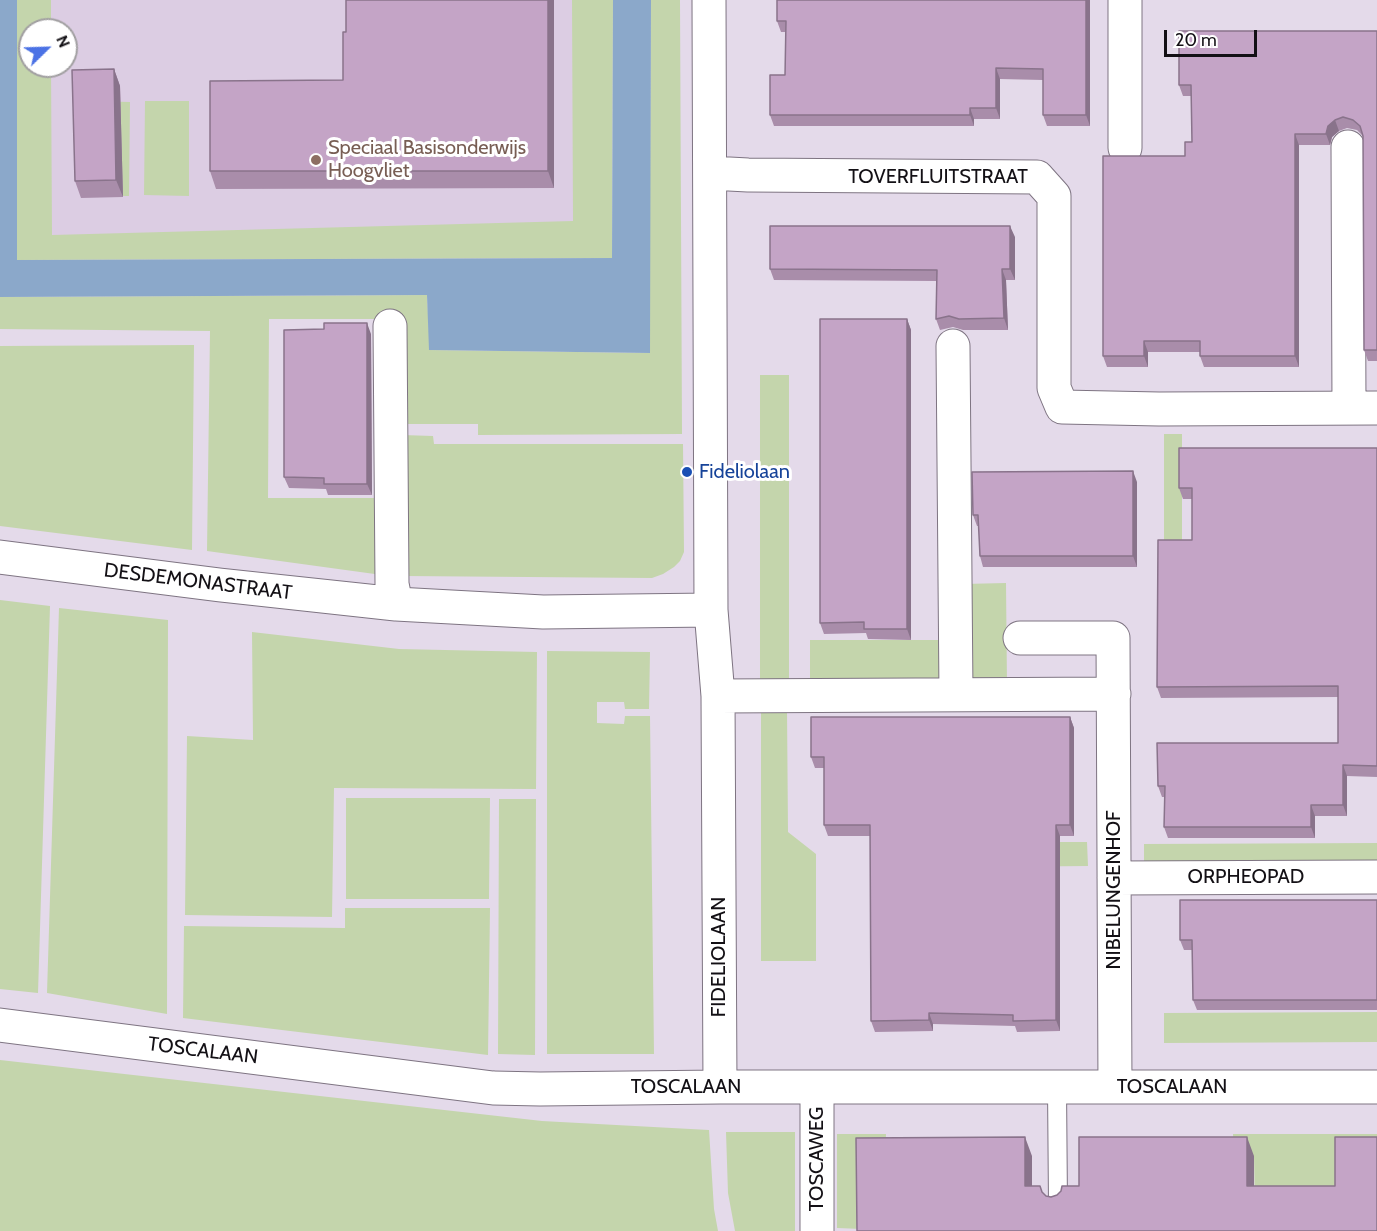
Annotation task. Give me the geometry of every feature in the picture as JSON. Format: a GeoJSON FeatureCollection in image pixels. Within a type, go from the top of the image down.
{"type":"FeatureCollection","features":[{"type":"Feature","properties":{"kind":"street","name":"FIDELIOLAAN"},"geometry":{"type":"LineString","coordinates":[[709,0],[711,610],[718,696],[720,1087]]}},
{"type":"Feature","properties":{"kind":"street"},"geometry":{"type":"LineString","coordinates":[[1125,0],[1125,147]]}},
{"type":"Feature","properties":{"kind":"street","name":"TOVERFLUITSTRAAT"},"geometry":{"type":"LineString","coordinates":[[710,173],[760,176],[1037,177],[1054,196],[1054,388],[1062,407],[1363,408],[1348,147]]}},
{"type":"Feature","properties":{"kind":"street"},"geometry":{"type":"LineString","coordinates":[[390,326],[392,584],[396,604]]}},
{"type":"Feature","properties":{"kind":"street"},"geometry":{"type":"LineString","coordinates":[[953,346],[956,694]]}},
{"type":"Feature","properties":{"kind":"street","name":"DESDEMONASTRAAT"},"geometry":{"type":"LineString","coordinates":[[0,557],[220,585],[396,604],[543,612],[711,610]]}},
{"type":"Feature","properties":{"kind":"street","name":"NIBELUNGENHOF"},"geometry":{"type":"LineString","coordinates":[[1020,638],[1113,638],[1115,1087]]}},
{"type":"Feature","properties":{"kind":"street"},"geometry":{"type":"LineString","coordinates":[[718,696],[1114,693]]}},
{"type":"Feature","properties":{"kind":"street","name":"ORPHEOPAD"},"geometry":{"type":"LineString","coordinates":[[1114,878],[1377,877]]}},
{"type":"Feature","properties":{"kind":"street","name":"TOSCALAAN"},"geometry":{"type":"LineString","coordinates":[[0,1024],[493,1088],[1377,1087]]}},
{"type":"Feature","properties":{"kind":"street","name":"TOSCAWEG"},"geometry":{"type":"LineString","coordinates":[[817,1087],[817,1231]]}},
{"type":"Feature","properties":{"kind":"lane"},"geometry":{"type":"LineString","coordinates":[[1057,1087],[1059,1205]]}},
{"type":"Feature","properties":{"kind":"shaded area","name":"Speciaal Basisonderwijs Hoogvliet"},"geometry":{"type":"Polygon","coordinates":[[[31,0],[608,0],[607,254],[22,254],[28,78],[78,78],[78,18],[30,18],[31,0]]]}},
{"type":"Feature","properties":{"kind":"green space"},"geometry":{"type":"Polygon","coordinates":[[[17,0],[51,0],[51,18],[18,18],[18,78],[51,78],[52,235],[573,221],[572,0],[613,0],[612,258],[17,260],[17,0]]]}},
{"type":"Feature","properties":{"kind":"green space"},"geometry":{"type":"Polygon","coordinates":[[[651,0],[680,0],[682,434],[478,435],[478,424],[399,424],[397,319],[269,319],[268,498],[386,498],[382,575],[207,551],[210,331],[0,329],[0,297],[427,295],[430,350],[649,353],[651,0]]]}},
{"type":"Feature","properties":{"kind":"green space"},"geometry":{"type":"Polygon","coordinates":[[[85,101],[130,102],[129,196],[85,196],[85,101]]]}},
{"type":"Feature","properties":{"kind":"green space"},"geometry":{"type":"Polygon","coordinates":[[[145,101],[189,101],[189,196],[144,195],[145,101]]]}},
{"type":"Feature","properties":{"kind":"green space"},"geometry":{"type":"Polygon","coordinates":[[[194,345],[192,550],[0,526],[0,346],[194,345]]]}},
{"type":"Feature","properties":{"kind":"green space"},"geometry":{"type":"Polygon","coordinates":[[[760,375],[789,375],[789,688],[760,688],[760,375]]]}},
{"type":"Feature","properties":{"kind":"green space"},"geometry":{"type":"Polygon","coordinates":[[[1164,434],[1182,434],[1182,567],[1164,567],[1164,434]]]}},
{"type":"Feature","properties":{"kind":"green space"},"geometry":{"type":"Polygon","coordinates":[[[402,435],[433,436],[434,444],[683,444],[684,552],[674,567],[652,578],[404,576],[402,435]]]}},
{"type":"Feature","properties":{"kind":"green space"},"geometry":{"type":"Polygon","coordinates":[[[1006,583],[1007,686],[964,686],[963,584],[1006,583]]]}},
{"type":"Feature","properties":{"kind":"green space"},"geometry":{"type":"Polygon","coordinates":[[[0,600],[50,606],[38,993],[0,989],[0,600]]]}},
{"type":"Feature","properties":{"kind":"green space"},"geometry":{"type":"Polygon","coordinates":[[[59,608],[168,620],[167,1014],[47,993],[59,608]]]}},
{"type":"Feature","properties":{"kind":"green space"},"geometry":{"type":"Polygon","coordinates":[[[252,632],[399,649],[537,652],[536,789],[334,788],[332,917],[185,915],[187,736],[253,740],[252,632]]]}},
{"type":"Feature","properties":{"kind":"green space"},"geometry":{"type":"Polygon","coordinates":[[[810,640],[946,640],[947,686],[810,687],[810,640]]]}},
{"type":"Feature","properties":{"kind":"green space"},"geometry":{"type":"Polygon","coordinates":[[[547,651],[650,652],[649,709],[625,709],[624,702],[597,702],[597,723],[624,724],[625,716],[650,716],[654,1054],[547,1054],[547,651]]]}},
{"type":"Feature","properties":{"kind":"green space"},"geometry":{"type":"Polygon","coordinates":[[[761,708],[787,709],[788,832],[816,854],[816,961],[761,961],[761,708]]]}},
{"type":"Feature","properties":{"kind":"green space"},"geometry":{"type":"Polygon","coordinates":[[[346,798],[490,798],[489,899],[346,899],[346,798]]]}},
{"type":"Feature","properties":{"kind":"green space"},"geometry":{"type":"Polygon","coordinates":[[[499,799],[536,799],[535,1055],[498,1054],[499,799]]]}},
{"type":"Feature","properties":{"kind":"green space"},"geometry":{"type":"Polygon","coordinates":[[[987,842],[1087,842],[1088,866],[987,867],[987,842]]]}},
{"type":"Feature","properties":{"kind":"green space"},"geometry":{"type":"Polygon","coordinates":[[[1377,843],[1377,871],[1144,872],[1144,844],[1377,843]]]}},
{"type":"Feature","properties":{"kind":"green space"},"geometry":{"type":"Polygon","coordinates":[[[345,908],[490,908],[488,1055],[183,1018],[184,926],[345,928],[345,908]]]}},
{"type":"Feature","properties":{"kind":"green space"},"geometry":{"type":"Polygon","coordinates":[[[1377,1012],[1377,1042],[1164,1043],[1164,1013],[1377,1012]]]}},
{"type":"Feature","properties":{"kind":"green space"},"geometry":{"type":"Polygon","coordinates":[[[0,1060],[542,1121],[709,1130],[714,1209],[718,1231],[0,1231],[0,1060]]]}},
{"type":"Feature","properties":{"kind":"green space"},"geometry":{"type":"Polygon","coordinates":[[[726,1132],[795,1132],[795,1231],[735,1231],[728,1193],[726,1132]]]}},
{"type":"Feature","properties":{"kind":"green space"},"geometry":{"type":"Polygon","coordinates":[[[837,1134],[886,1134],[885,1156],[862,1229],[837,1228],[837,1134]]]}},
{"type":"Feature","properties":{"kind":"green space"},"geometry":{"type":"Polygon","coordinates":[[[1233,1134],[1377,1134],[1377,1156],[1341,1205],[1255,1205],[1254,1157],[1234,1156],[1233,1134]]]}},
{"type":"Feature","properties":{"kind":"water"},"geometry":{"type":"Polygon","coordinates":[[[0,0],[17,0],[17,260],[612,258],[613,0],[651,0],[650,353],[429,350],[427,295],[0,297],[0,0]]]}},
{"type":"Feature","properties":{"kind":"building"},"geometry":{"type":"Polygon","coordinates":[[[346,0],[548,0],[548,171],[210,171],[210,81],[343,80],[346,0]]]}},
{"type":"Feature","properties":{"kind":"building"},"geometry":{"type":"Polygon","coordinates":[[[777,0],[1086,0],[1086,115],[1043,115],[1043,69],[996,68],[996,108],[970,108],[970,115],[770,115],[770,75],[785,75],[786,21],[777,21],[777,0]]]}},
{"type":"Feature","properties":{"kind":"building"},"geometry":{"type":"Polygon","coordinates":[[[1179,31],[1377,31],[1377,350],[1364,350],[1363,136],[1360,126],[1353,120],[1343,117],[1328,126],[1326,134],[1295,134],[1295,356],[1200,356],[1200,341],[1144,341],[1144,356],[1103,356],[1103,156],[1185,156],[1185,142],[1192,142],[1191,85],[1179,85],[1179,31]]]}},
{"type":"Feature","properties":{"kind":"building"},"geometry":{"type":"Polygon","coordinates":[[[114,69],[116,180],[75,181],[72,78],[78,78],[78,70],[114,69]]]}},
{"type":"Feature","properties":{"kind":"building"},"geometry":{"type":"Polygon","coordinates":[[[770,226],[1010,226],[1010,269],[1002,269],[1004,318],[959,319],[949,316],[936,319],[937,270],[770,269],[770,226]]]}},
{"type":"Feature","properties":{"kind":"building"},"geometry":{"type":"Polygon","coordinates":[[[820,319],[907,319],[907,629],[864,629],[864,622],[820,623],[820,319]]]}},
{"type":"Feature","properties":{"kind":"building"},"geometry":{"type":"Polygon","coordinates":[[[324,323],[367,323],[367,484],[324,484],[324,478],[284,477],[284,330],[324,329],[324,323]]]}},
{"type":"Feature","properties":{"kind":"building"},"geometry":{"type":"Polygon","coordinates":[[[1179,448],[1377,448],[1377,766],[1343,765],[1343,805],[1311,805],[1311,827],[1164,827],[1165,786],[1158,786],[1157,743],[1338,743],[1338,686],[1157,687],[1158,540],[1192,540],[1192,488],[1179,488],[1179,448]]]}},
{"type":"Feature","properties":{"kind":"building"},"geometry":{"type":"Polygon","coordinates":[[[1133,471],[1133,556],[980,556],[978,515],[973,515],[972,472],[1133,471]]]}},
{"type":"Feature","properties":{"kind":"building"},"geometry":{"type":"Polygon","coordinates":[[[811,717],[1070,717],[1070,825],[1056,825],[1056,1020],[1013,1021],[1013,1015],[929,1013],[929,1020],[871,1021],[870,825],[824,825],[824,757],[811,757],[811,717]]]}},
{"type":"Feature","properties":{"kind":"building"},"geometry":{"type":"Polygon","coordinates":[[[1180,900],[1377,900],[1377,1000],[1193,1000],[1192,940],[1180,940],[1180,900]]]}},
{"type":"Feature","properties":{"kind":"building"},"geometry":{"type":"Polygon","coordinates":[[[1025,1137],[1025,1186],[1040,1186],[1046,1196],[1051,1197],[1061,1191],[1062,1186],[1079,1186],[1079,1137],[1247,1137],[1247,1186],[1335,1186],[1335,1137],[1377,1137],[1377,1231],[857,1231],[856,1138],[1025,1137]]]}},
{"type":"Feature","properties":{"kind":"place","name":"Speciaal Basisonderwijs Hoogvliet"},"geometry":{"type":"Point","coordinates":[316,160]}},
{"type":"Feature","properties":{"kind":"place","name":"Fideliolaan"},"geometry":{"type":"Point","coordinates":[687,472]}}]}
